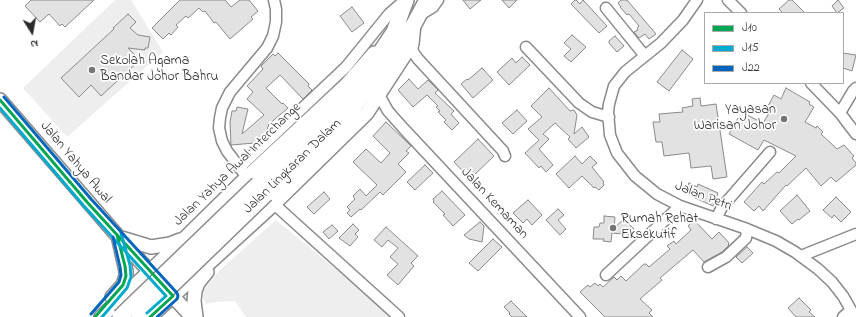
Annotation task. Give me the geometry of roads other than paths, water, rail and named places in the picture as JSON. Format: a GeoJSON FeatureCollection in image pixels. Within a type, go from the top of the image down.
{"type":"FeatureCollection","features":[{"type":"Feature","properties":{"kind":"highway","name":"Jalan Lingkaran Dalam"},"geometry":{"type":"LineString","coordinates":[[120,317],[343,102],[362,80],[394,32],[406,0]]}},
{"type":"Feature","properties":{"kind":"highway","name":"Jalan Lingkaran Dalam"},"geometry":{"type":"LineString","coordinates":[[139,317],[257,185],[352,111],[416,20],[427,0]]}},
{"type":"Feature","properties":{"kind":"main road","name":"Jalan Yahya Awal Interchange"},"geometry":{"type":"LineString","coordinates":[[101,317],[185,238],[257,185],[367,112],[412,44],[416,20]]}},
{"type":"Feature","properties":{"kind":"main road","name":"Jalan Yahya Awal"},"geometry":{"type":"LineString","coordinates":[[0,100],[118,237],[192,317]]}},
{"type":"Feature","properties":{"kind":"main road","name":"Jalan Yahya Awal Interchange"},"geometry":{"type":"LineString","coordinates":[[150,317],[228,246],[257,185]]}},
{"type":"Feature","properties":{"kind":"main road"},"geometry":{"type":"LineString","coordinates":[[95,317],[123,285],[126,276],[118,237],[152,247],[170,244],[185,238]]}},
{"type":"Feature","properties":{"kind":"main road"},"geometry":{"type":"LineString","coordinates":[[196,317],[194,301],[198,283],[228,246]]}},
{"type":"Feature","properties":{"kind":"main road"},"geometry":{"type":"LineString","coordinates":[[170,252],[168,259],[173,270],[178,273],[190,275],[198,272]]}},
{"type":"Feature","properties":{"kind":"street"},"geometry":{"type":"LineString","coordinates":[[274,0],[276,22],[273,36],[267,48],[230,92],[222,108],[220,128],[222,140],[227,151],[257,185],[399,317]]}},
{"type":"Feature","properties":{"kind":"street"},"geometry":{"type":"LineString","coordinates":[[257,185],[388,14],[406,0]]}},
{"type":"Feature","properties":{"kind":"street"},"geometry":{"type":"LineString","coordinates":[[416,20],[433,7],[438,0]]}},
{"type":"Feature","properties":{"kind":"street","name":"Jalan Petri"},"geometry":{"type":"LineString","coordinates":[[698,0],[683,20],[661,43],[625,72],[614,86],[609,104],[609,117],[610,135],[617,153],[635,176],[658,194],[680,206],[747,229],[776,241],[801,256],[832,282],[843,296],[853,313]]}},
{"type":"Feature","properties":{"kind":"street"},"geometry":{"type":"LineString","coordinates":[[728,0],[740,12]]}},
{"type":"Feature","properties":{"kind":"street"},"geometry":{"type":"LineString","coordinates":[[606,8],[645,56]]}},
{"type":"Feature","properties":{"kind":"street"},"geometry":{"type":"LineString","coordinates":[[412,44],[413,52],[418,59],[503,151],[505,156]]}},
{"type":"Feature","properties":{"kind":"street"},"geometry":{"type":"LineString","coordinates":[[526,47],[579,102],[592,112],[609,117]]}},
{"type":"Feature","properties":{"kind":"street"},"geometry":{"type":"LineString","coordinates":[[400,64],[409,60],[418,59]]}},
{"type":"Feature","properties":{"kind":"street"},"geometry":{"type":"LineString","coordinates":[[812,84],[840,113],[856,134]]}},
{"type":"Feature","properties":{"kind":"street"},"geometry":{"type":"LineString","coordinates":[[840,113],[856,88]]}},
{"type":"Feature","properties":{"kind":"street","name":"Jalan Kemaman"},"geometry":{"type":"LineString","coordinates":[[379,94],[388,111],[580,317]]}},
{"type":"Feature","properties":{"kind":"street"},"geometry":{"type":"LineString","coordinates":[[367,112],[379,110],[388,111]]}},
{"type":"Feature","properties":{"kind":"street"},"geometry":{"type":"LineString","coordinates":[[716,218],[722,207],[770,152]]}},
{"type":"Feature","properties":{"kind":"street"},"geometry":{"type":"LineString","coordinates":[[606,275],[680,206]]}},
{"type":"Feature","properties":{"kind":"street"},"geometry":{"type":"LineString","coordinates":[[708,267],[726,256],[746,238],[747,229]]}},
{"type":"Feature","properties":{"kind":"street"},"geometry":{"type":"LineString","coordinates":[[801,256],[856,234]]}},
{"type":"Feature","properties":{"kind":"street"},"geometry":{"type":"LineString","coordinates":[[843,317],[853,313]]}},
{"type":"Feature","properties":{"kind":"place","name":"Sekolah Agama Bandar Johor Bahru"},"geometry":{"type":"Point","coordinates":[92,70]}},
{"type":"Feature","properties":{"kind":"place","name":"Yayasan Warisan Johor"},"geometry":{"type":"Point","coordinates":[784,119]}},
{"type":"Feature","properties":{"kind":"place","name":"Rumah Rehat Eksekutif"},"geometry":{"type":"Point","coordinates":[613,228]}}]}
